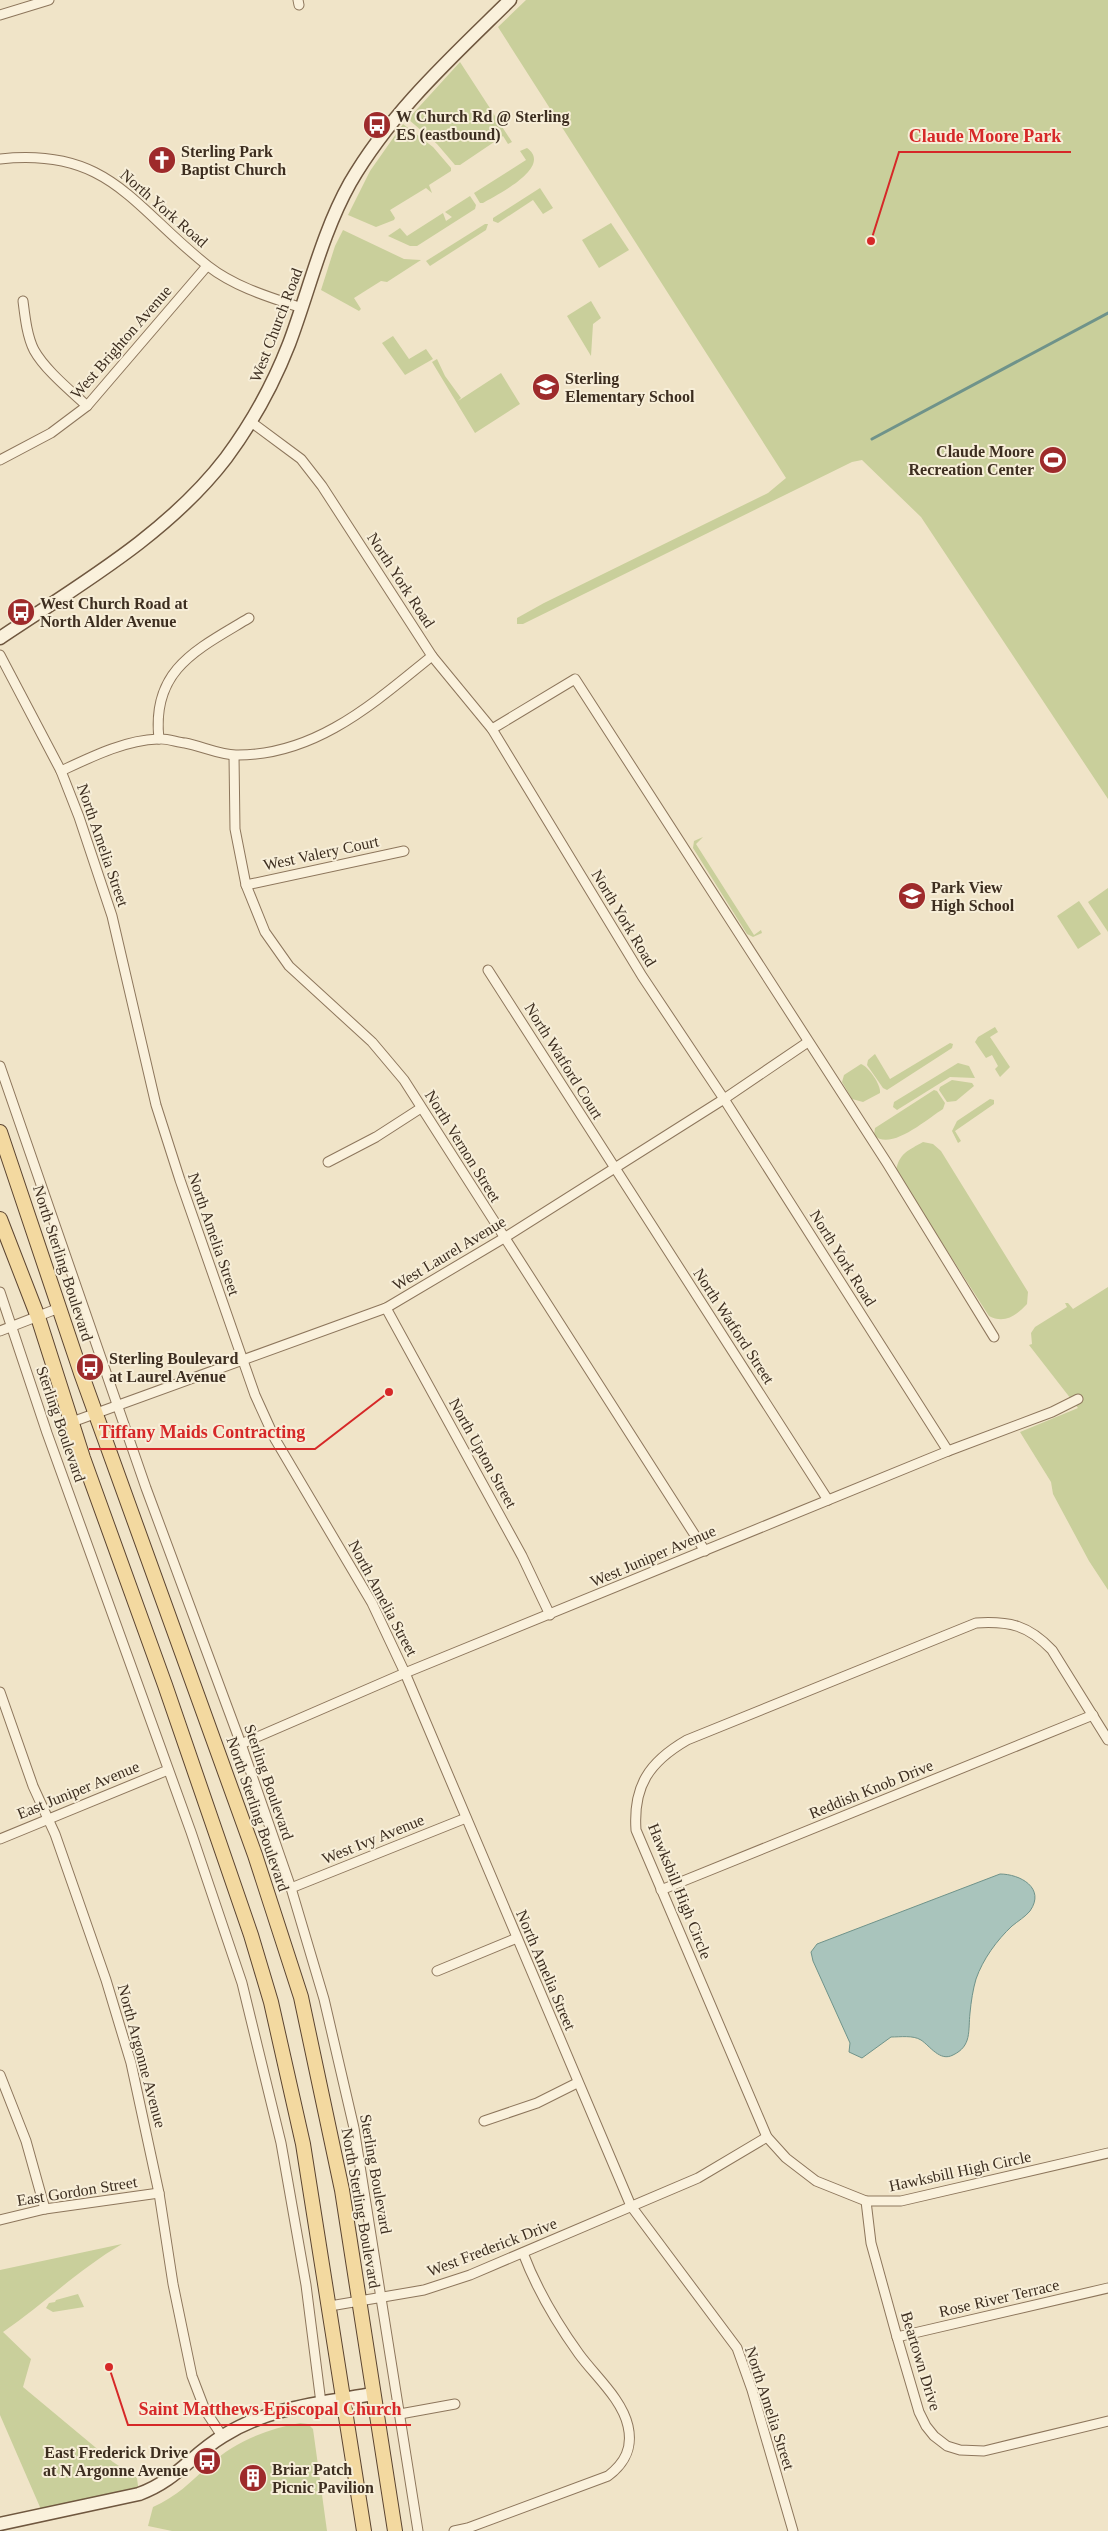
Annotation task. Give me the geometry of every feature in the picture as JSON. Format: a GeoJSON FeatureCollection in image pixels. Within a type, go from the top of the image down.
{"type":"FeatureCollection","features":[{"type":"Feature","properties":{"kind":"main road","name":"West Church Road"},"geometry":{"type":"LineString","coordinates":[[0,638],[131,548],[186,503],[225,459],[251,422],[281,363],[333,218],[350,184],[375,145],[424,85],[510,0]]}},
{"type":"Feature","properties":{"kind":"main road","name":"North Sterling Boulevard"},"geometry":{"type":"LineString","coordinates":[[0,1132],[95,1414],[255,1855],[298,1987],[332,2134],[395,2531]]}},
{"type":"Feature","properties":{"kind":"main road"},"geometry":{"type":"LineString","coordinates":[[0,1219],[38,1317],[72,1422],[251,1935],[268,1993],[303,2144],[364,2531]]}},
{"type":"Feature","properties":{"kind":"main road"},"geometry":{"type":"LineString","coordinates":[[0,2524],[133,2496],[159,2487],[222,2436],[249,2421],[296,2406],[373,2394]]}},
{"type":"Feature","properties":{"kind":"street"},"geometry":{"type":"LineString","coordinates":[[0,15],[50,0]]}},
{"type":"Feature","properties":{"kind":"street","name":"North York Road"},"geometry":{"type":"LineString","coordinates":[[0,159],[49,157],[76,163],[104,176],[148,212],[207,266],[222,276],[252,291],[302,308]]}},
{"type":"Feature","properties":{"kind":"street","name":"West Brighton Avenue"},"geometry":{"type":"LineString","coordinates":[[0,460],[51,432],[87,406],[207,266]]}},
{"type":"Feature","properties":{"kind":"street"},"geometry":{"type":"LineString","coordinates":[[23,301],[25,318],[34,350],[60,380],[87,406]]}},
{"type":"Feature","properties":{"kind":"street","name":"North York Road"},"geometry":{"type":"LineString","coordinates":[[251,422],[301,459],[322,486],[432,656],[492,730],[642,976],[724,1098],[948,1451]]}},
{"type":"Feature","properties":{"kind":"street"},"geometry":{"type":"LineString","coordinates":[[159,738],[157,721],[162,693],[174,669],[197,651],[249,618]]}},
{"type":"Feature","properties":{"kind":"street","name":"North Amelia Street"},"geometry":{"type":"LineString","coordinates":[[0,655],[61,771],[112,916],[159,1114],[242,1361],[275,1440],[372,1603],[405,1673],[577,2083],[631,2206],[737,2348],[752,2390],[793,2531]]}},
{"type":"Feature","properties":{"kind":"street"},"geometry":{"type":"LineString","coordinates":[[61,771],[93,756],[125,745],[159,738],[203,746],[234,756],[268,753],[322,736],[345,724],[432,656]]}},
{"type":"Feature","properties":{"kind":"street"},"geometry":{"type":"LineString","coordinates":[[492,730],[575,679],[887,1163],[994,1337]]}},
{"type":"Feature","properties":{"kind":"street","name":"North Vernon Street"},"geometry":{"type":"LineString","coordinates":[[234,756],[235,829],[246,884],[265,932],[289,966],[372,1042],[404,1080],[705,1551]]}},
{"type":"Feature","properties":{"kind":"street","name":"West Valery Court"},"geometry":{"type":"LineString","coordinates":[[246,884],[404,851]]}},
{"type":"Feature","properties":{"kind":"street","name":"North Watford Court"},"geometry":{"type":"LineString","coordinates":[[488,970],[614,1169]]}},
{"type":"Feature","properties":{"kind":"street","name":"West Laurel Avenue"},"geometry":{"type":"LineString","coordinates":[[72,1422],[386,1308],[504,1238],[614,1169],[808,1042]]}},
{"type":"Feature","properties":{"kind":"street","name":"Sterling Boulevard"},"geometry":{"type":"LineString","coordinates":[[0,1066],[118,1406],[198,1631],[241,1744],[291,1888],[324,1999],[339,2056],[354,2128],[418,2531]]}},
{"type":"Feature","properties":{"kind":"street"},"geometry":{"type":"LineString","coordinates":[[328,1162],[376,1136],[421,1108]]}},
{"type":"Feature","properties":{"kind":"street","name":"North Watford Street"},"geometry":{"type":"LineString","coordinates":[[614,1169],[828,1500]]}},
{"type":"Feature","properties":{"kind":"street","name":"Sterling Boulevard"},"geometry":{"type":"LineString","coordinates":[[0,1292],[227,1934],[263,2064],[281,2143],[306,2285],[321,2403]]}},
{"type":"Feature","properties":{"kind":"street"},"geometry":{"type":"LineString","coordinates":[[0,1331],[59,1308]]}},
{"type":"Feature","properties":{"kind":"street","name":"North Upton Street"},"geometry":{"type":"LineString","coordinates":[[386,1308],[522,1556],[550,1615]]}},
{"type":"Feature","properties":{"kind":"street","name":"West Juniper Avenue"},"geometry":{"type":"LineString","coordinates":[[241,1744],[405,1673],[948,1451],[1052,1412],[1078,1399]]}},
{"type":"Feature","properties":{"kind":"street","name":"Hawksbill High Circle"},"geometry":{"type":"LineString","coordinates":[[1108,1740],[1052,1650],[1041,1638],[1009,1622],[976,1623],[962,1627],[687,1740],[668,1750],[653,1765],[640,1786],[634,1808],[636,1830],[767,2137],[786,2158],[816,2181],[866,2202],[901,2201],[1108,2153]]}},
{"type":"Feature","properties":{"kind":"street","name":"North Argonne Avenue"},"geometry":{"type":"LineString","coordinates":[[0,1692],[33,1786],[49,1819],[119,2020],[140,2100],[159,2193],[174,2292],[192,2376],[205,2410],[222,2436]]}},
{"type":"Feature","properties":{"kind":"street","name":"Reddish Knob Drive"},"geometry":{"type":"LineString","coordinates":[[661,1890],[1093,1715]]}},
{"type":"Feature","properties":{"kind":"street","name":"East Juniper Avenue"},"geometry":{"type":"LineString","coordinates":[[0,1839],[168,1770]]}},
{"type":"Feature","properties":{"kind":"street","name":"West Ivy Avenue"},"geometry":{"type":"LineString","coordinates":[[291,1888],[466,1818]]}},
{"type":"Feature","properties":{"kind":"street"},"geometry":{"type":"LineString","coordinates":[[437,1971],[517,1938]]}},
{"type":"Feature","properties":{"kind":"street"},"geometry":{"type":"LineString","coordinates":[[0,2075],[26,2141],[45,2209]]}},
{"type":"Feature","properties":{"kind":"street"},"geometry":{"type":"LineString","coordinates":[[484,2121],[537,2103],[577,2083]]}},
{"type":"Feature","properties":{"kind":"street","name":"West Frederick Drive"},"geometry":{"type":"LineString","coordinates":[[330,2306],[382,2298],[450,2283],[698,2178],[767,2137]]}},
{"type":"Feature","properties":{"kind":"street","name":"East Gordon Street"},"geometry":{"type":"LineString","coordinates":[[0,2220],[45,2209],[159,2193]]}},
{"type":"Feature","properties":{"kind":"street","name":"Beartown Drive"},"geometry":{"type":"LineString","coordinates":[[866,2202],[871,2243],[897,2337],[926,2426],[934,2436],[947,2446],[972,2452],[984,2451],[1108,2421]]}},
{"type":"Feature","properties":{"kind":"street"},"geometry":{"type":"LineString","coordinates":[[454,2531],[468,2528],[608,2476],[620,2466],[627,2455],[629,2441],[628,2425],[618,2403],[554,2318],[532,2278],[523,2253]]}},
{"type":"Feature","properties":{"kind":"street","name":"Rose River Terrace"},"geometry":{"type":"LineString","coordinates":[[897,2337],[1108,2288]]}},
{"type":"Feature","properties":{"kind":"street"},"geometry":{"type":"LineString","coordinates":[[400,2414],[455,2404]]}},
{"type":"Feature","properties":{"kind":"green space"},"geometry":{"type":"Polygon","coordinates":[[[526,0],[1108,0],[1108,799],[921,517],[862,460],[852,462],[523,624],[517,624],[517,618],[544,603],[768,493],[786,478],[498,27],[526,0]]]}},
{"type":"Feature","properties":{"kind":"green space"},"geometry":{"type":"Polygon","coordinates":[[[460,62],[512,142],[508,144],[503,136],[460,165],[455,165],[437,144],[408,119],[460,62]]]}},
{"type":"Feature","properties":{"kind":"green space"},"geometry":{"type":"Polygon","coordinates":[[[403,124],[433,147],[451,168],[451,171],[429,185],[432,193],[426,188],[390,210],[395,218],[394,220],[376,227],[348,215],[370,171],[403,124]]]}},
{"type":"Feature","properties":{"kind":"green space"},"geometry":{"type":"Polygon","coordinates":[[[527,148],[533,156],[533,164],[528,172],[509,188],[480,203],[474,193],[526,160],[520,151],[527,148]]]}},
{"type":"Feature","properties":{"kind":"green space"},"geometry":{"type":"Polygon","coordinates":[[[540,188],[553,208],[543,214],[533,200],[498,223],[493,221],[493,218],[540,188]]]}},
{"type":"Feature","properties":{"kind":"green space"},"geometry":{"type":"Polygon","coordinates":[[[470,196],[476,205],[475,209],[417,246],[410,246],[388,236],[400,228],[407,236],[443,213],[446,221],[452,217],[445,212],[470,196]]]}},
{"type":"Feature","properties":{"kind":"green space"},"geometry":{"type":"Polygon","coordinates":[[[611,223],[629,250],[599,268],[582,240],[611,223]]]}},
{"type":"Feature","properties":{"kind":"green space"},"geometry":{"type":"Polygon","coordinates":[[[485,224],[488,224],[486,230],[430,266],[426,261],[485,224]]]}},
{"type":"Feature","properties":{"kind":"green space"},"geometry":{"type":"Polygon","coordinates":[[[343,230],[404,259],[421,260],[387,282],[381,281],[354,298],[361,309],[359,311],[321,290],[335,246],[343,230]]]}},
{"type":"Feature","properties":{"kind":"green space"},"geometry":{"type":"Polygon","coordinates":[[[591,301],[601,318],[593,324],[591,356],[567,316],[591,301]]]}},
{"type":"Feature","properties":{"kind":"green space"},"geometry":{"type":"Polygon","coordinates":[[[393,336],[409,359],[426,349],[433,359],[405,375],[382,343],[393,336]]]}},
{"type":"Feature","properties":{"kind":"green space"},"geometry":{"type":"Polygon","coordinates":[[[437,359],[445,376],[461,398],[458,401],[501,373],[520,404],[475,433],[432,362],[437,359]]]}},
{"type":"Feature","properties":{"kind":"green space"},"geometry":{"type":"Polygon","coordinates":[[[703,837],[696,844],[754,935],[761,930],[762,933],[753,937],[747,934],[693,848],[694,841],[703,837]]]}},
{"type":"Feature","properties":{"kind":"green space"},"geometry":{"type":"Polygon","coordinates":[[[1108,888],[1108,932],[1088,902],[1108,888]]]}},
{"type":"Feature","properties":{"kind":"green space"},"geometry":{"type":"Polygon","coordinates":[[[1079,901],[1101,934],[1078,949],[1057,916],[1079,901]]]}},
{"type":"Feature","properties":{"kind":"green space"},"geometry":{"type":"Polygon","coordinates":[[[995,1027],[998,1032],[990,1037],[1010,1067],[1000,1077],[995,1069],[998,1066],[992,1055],[986,1058],[975,1042],[978,1037],[995,1027]]]}},
{"type":"Feature","properties":{"kind":"green space"},"geometry":{"type":"Polygon","coordinates":[[[950,1043],[953,1044],[952,1048],[887,1090],[883,1088],[867,1065],[868,1060],[875,1054],[890,1079],[950,1043]]]}},
{"type":"Feature","properties":{"kind":"green space"},"geometry":{"type":"Polygon","coordinates":[[[958,1063],[969,1066],[975,1078],[950,1077],[897,1110],[893,1107],[894,1102],[958,1063]]]}},
{"type":"Feature","properties":{"kind":"green space"},"geometry":{"type":"Polygon","coordinates":[[[861,1064],[874,1077],[880,1090],[880,1093],[863,1102],[852,1099],[842,1082],[844,1075],[861,1064]]]}},
{"type":"Feature","properties":{"kind":"green space"},"geometry":{"type":"Polygon","coordinates":[[[952,1080],[972,1083],[974,1086],[956,1101],[947,1102],[939,1090],[940,1087],[952,1080]]]}},
{"type":"Feature","properties":{"kind":"green space"},"geometry":{"type":"Polygon","coordinates":[[[934,1090],[937,1091],[945,1103],[943,1109],[899,1137],[889,1140],[881,1139],[874,1135],[875,1128],[934,1090]]]}},
{"type":"Feature","properties":{"kind":"green space"},"geometry":{"type":"Polygon","coordinates":[[[990,1099],[994,1100],[994,1104],[955,1131],[961,1141],[958,1143],[952,1131],[957,1121],[990,1099]]]}},
{"type":"Feature","properties":{"kind":"green space"},"geometry":{"type":"Polygon","coordinates":[[[923,1142],[933,1144],[941,1151],[1028,1292],[1027,1304],[1010,1318],[1000,1319],[989,1316],[896,1171],[902,1156],[923,1142]]]}},
{"type":"Feature","properties":{"kind":"green space"},"geometry":{"type":"Polygon","coordinates":[[[1108,1287],[1108,1590],[1089,1561],[1053,1494],[1051,1482],[1020,1432],[1078,1408],[1029,1345],[1032,1344],[1031,1333],[1035,1327],[1067,1307],[1065,1303],[1068,1303],[1073,1309],[1108,1287]]]}},
{"type":"Feature","properties":{"kind":"green space"},"geometry":{"type":"Polygon","coordinates":[[[122,2244],[76,2275],[3,2332],[31,2359],[23,2387],[113,2462],[137,2478],[139,2494],[43,2514],[0,2415],[0,2270],[122,2244]]]}},
{"type":"Feature","properties":{"kind":"green space"},"geometry":{"type":"Polygon","coordinates":[[[78,2294],[84,2307],[53,2312],[46,2308],[49,2303],[78,2294]]]}},
{"type":"Feature","properties":{"kind":"green space"},"geometry":{"type":"Polygon","coordinates":[[[300,2423],[308,2424],[313,2429],[327,2531],[172,2531],[148,2526],[153,2507],[176,2494],[229,2450],[263,2433],[300,2423]]]}},
{"type":"Feature","properties":{"kind":"water"},"geometry":{"type":"Polygon","coordinates":[[[1000,1874],[1015,1877],[1028,1884],[1033,1889],[1034,1903],[1030,1911],[1001,1937],[982,1964],[974,1987],[968,2037],[963,2047],[948,2057],[940,2055],[918,2038],[891,2037],[862,2058],[849,2052],[850,2043],[813,1961],[811,1952],[817,1944],[1000,1874]]]}},
{"type":"Feature","properties":{"kind":"waterway"},"geometry":{"type":"LineString","coordinates":[[872,439],[1108,313]]}},
{"type":"Feature","properties":{"kind":"place","name":"W Church Rd @ Sterling ES (eastbound)"},"geometry":{"type":"Point","coordinates":[377,125]}},
{"type":"Feature","properties":{"kind":"place","name":"Sterling Park Baptist Church"},"geometry":{"type":"Point","coordinates":[162,160]}},
{"type":"Feature","properties":{"kind":"place","name":"Claude Moore Park"},"geometry":{"type":"Point","coordinates":[871,241]}},
{"type":"Feature","properties":{"kind":"place","name":"Sterling Elementary School"},"geometry":{"type":"Point","coordinates":[546,387]}},
{"type":"Feature","properties":{"kind":"place","name":"Claude Moore Recreation Center"},"geometry":{"type":"Point","coordinates":[1053,460]}},
{"type":"Feature","properties":{"kind":"place","name":"West Church Road at North Alder Avenue"},"geometry":{"type":"Point","coordinates":[21,612]}},
{"type":"Feature","properties":{"kind":"place","name":"Park View High School"},"geometry":{"type":"Point","coordinates":[912,896]}},
{"type":"Feature","properties":{"kind":"place","name":"Sterling Boulevard at Laurel Avenue"},"geometry":{"type":"Point","coordinates":[90,1367]}},
{"type":"Feature","properties":{"kind":"place","name":"Tiffany Maids Contracting"},"geometry":{"type":"Point","coordinates":[389,1392]}},
{"type":"Feature","properties":{"kind":"place","name":"Saint Matthews Episcopal Church"},"geometry":{"type":"Point","coordinates":[109,2367]}},
{"type":"Feature","properties":{"kind":"place","name":"East Frederick Drive at N Argonne Avenue"},"geometry":{"type":"Point","coordinates":[207,2461]}},
{"type":"Feature","properties":{"kind":"place","name":"Briar Patch Picnic Pavilion"},"geometry":{"type":"Point","coordinates":[253,2478]}}]}
